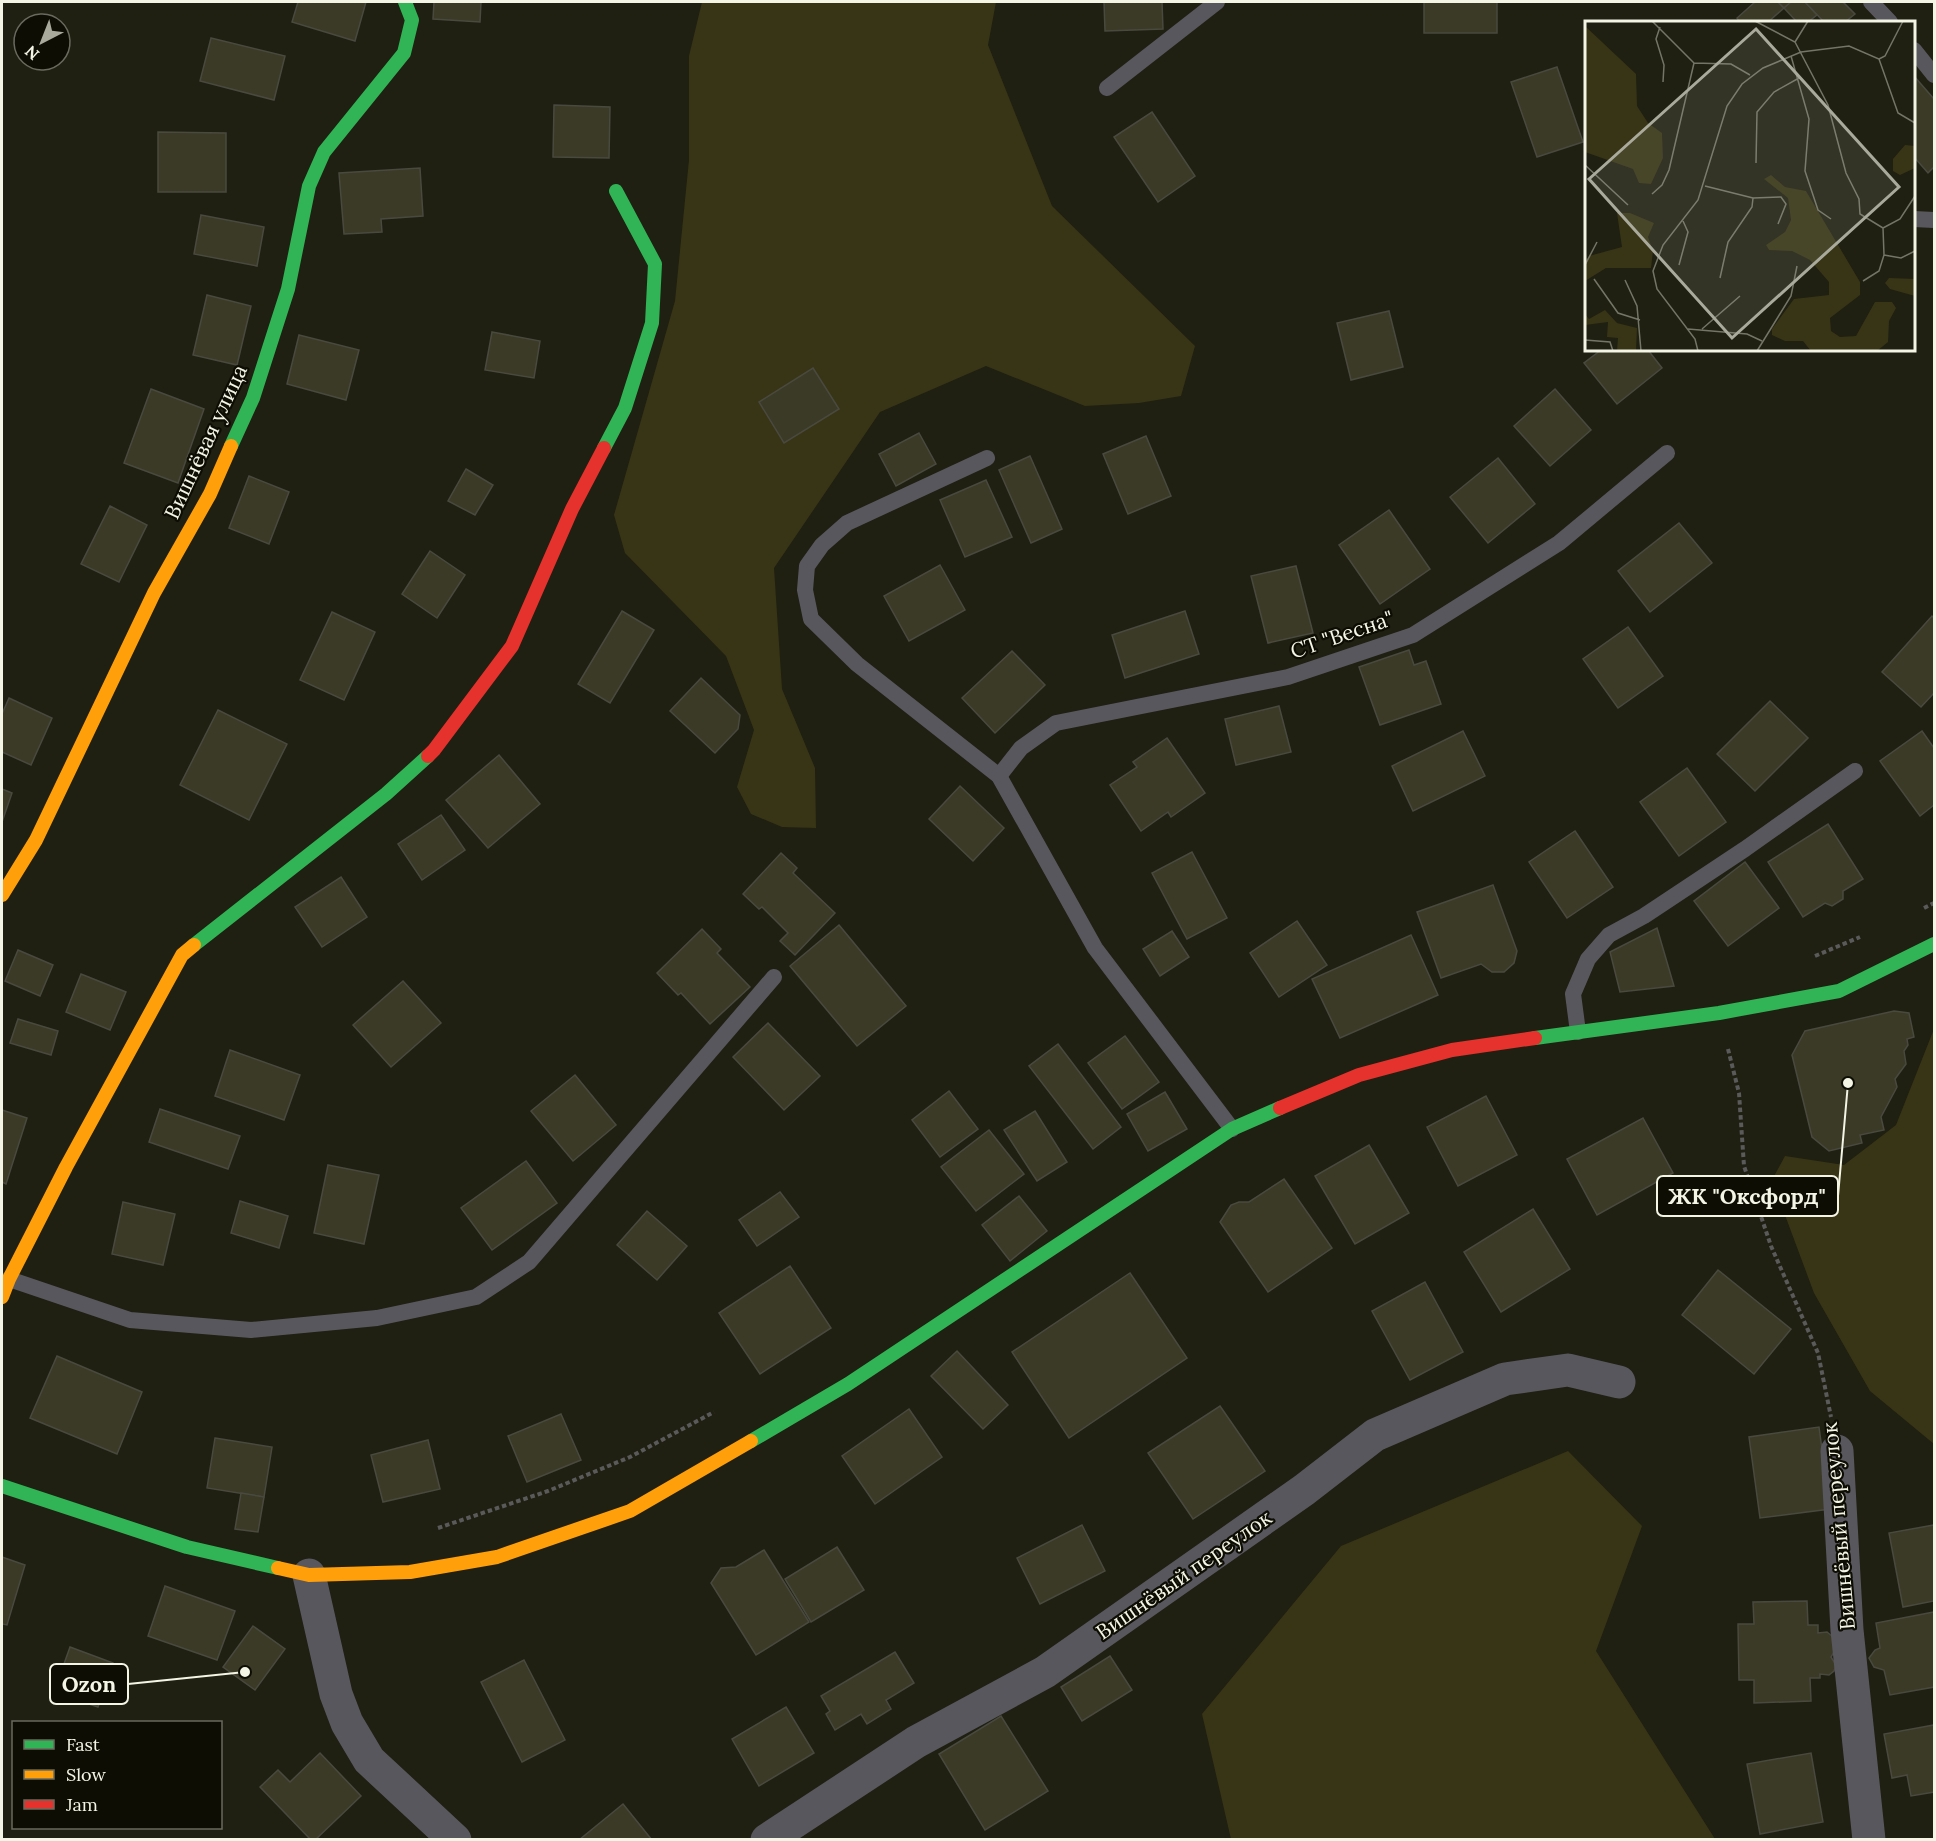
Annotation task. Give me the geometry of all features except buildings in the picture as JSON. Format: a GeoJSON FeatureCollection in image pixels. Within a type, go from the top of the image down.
{"type":"FeatureCollection","features":[{"type":"Feature","properties":{"kind":"street","name":"Вишнёвая улица"},"geometry":{"type":"LineString","coordinates":[[2,896],[36,840],[149,603],[210,494],[254,398],[288,289],[309,186],[324,152],[404,53],[412,20],[405,2]]}},
{"type":"Feature","properties":{"kind":"street"},"geometry":{"type":"LineString","coordinates":[[2,1297],[66,1167],[183,955],[386,794],[434,750],[512,646],[572,509],[625,408],[651,323],[655,264],[616,191]]}},
{"type":"Feature","properties":{"kind":"street"},"geometry":{"type":"LineString","coordinates":[[2,1486],[187,1547],[309,1575],[410,1572],[497,1557],[630,1511],[848,1384],[1232,1129],[1371,1072],[1452,1050],[1719,1013],[1839,991],[1935,944]]}},
{"type":"Feature","properties":{"kind":"street","name":"Вишнёвый переулок"},"geometry":{"type":"LineString","coordinates":[[767,1839],[916,1743],[1045,1672],[1304,1490],[1375,1435],[1505,1379],[1568,1370],[1619,1382]]}},
{"type":"Feature","properties":{"kind":"street","name":"Вишнёвый переулок"},"geometry":{"type":"LineString","coordinates":[[1837,1451],[1847,1630],[1869,1839]]}},
{"type":"Feature","properties":{"kind":"street"},"geometry":{"type":"LineString","coordinates":[[309,1575],[336,1694],[347,1723],[369,1760],[455,1839]]}},
{"type":"Feature","properties":{"kind":"lane"},"geometry":{"type":"LineString","coordinates":[[1107,88],[1217,2]]}},
{"type":"Feature","properties":{"kind":"lane"},"geometry":{"type":"LineString","coordinates":[[1872,2],[1889,21]]}},
{"type":"Feature","properties":{"kind":"lane"},"geometry":{"type":"LineString","coordinates":[[1915,51],[1935,75]]}},
{"type":"Feature","properties":{"kind":"lane"},"geometry":{"type":"LineString","coordinates":[[1915,219],[1935,220]]}},
{"type":"Feature","properties":{"kind":"lane","name":"СТ \"Весна\""},"geometry":{"type":"LineString","coordinates":[[999,776],[1021,748],[1056,723],[1288,677],[1413,634],[1559,543],[1667,453]]}},
{"type":"Feature","properties":{"kind":"lane"},"geometry":{"type":"LineString","coordinates":[[987,458],[848,523],[822,545],[807,566],[804,590],[811,619],[857,664],[999,776],[1095,948],[1232,1129]]}},
{"type":"Feature","properties":{"kind":"lane"},"geometry":{"type":"LineString","coordinates":[[1578,1032],[1573,994],[1588,959],[1609,935],[1644,916],[1745,849],[1855,771]]}},
{"type":"Feature","properties":{"kind":"lane"},"geometry":{"type":"LineString","coordinates":[[9,1279],[130,1320],[251,1330],[377,1318],[476,1297],[528,1262],[774,977]]}},
{"type":"Feature","properties":{"kind":"path","name":"Вишнёвый переулок"},"geometry":{"type":"LineString","coordinates":[[1719,1013],[1739,1093],[1744,1166],[1771,1246],[1818,1353],[1837,1451]]}},
{"type":"Feature","properties":{"kind":"path"},"geometry":{"type":"LineString","coordinates":[[429,1530],[548,1491],[630,1458],[714,1412]]}},
{"type":"Feature","properties":{"kind":"shaded area"},"geometry":{"type":"Polygon","coordinates":[[[702,2],[996,2],[988,45],[1052,206],[1195,346],[1181,396],[1139,403],[1085,406],[986,366],[880,412],[774,568],[782,689],[815,768],[816,828],[782,827],[751,814],[737,787],[754,730],[726,656],[625,553],[614,515],[675,301],[689,160],[689,56],[702,2]]]}},
{"type":"Feature","properties":{"kind":"shaded area"},"geometry":{"type":"Polygon","coordinates":[[[1934,1029],[1934,1444],[1870,1391],[1814,1293],[1772,1180],[1785,1156],[1844,1165],[1896,1125],[1934,1029]]]}},
{"type":"Feature","properties":{"kind":"shaded area"},"geometry":{"type":"Polygon","coordinates":[[[1568,1451],[1642,1526],[1596,1651],[1715,1839],[1231,1839],[1202,1714],[1341,1546],[1568,1451]]]}},
{"type":"Feature","properties":{"kind":"traffic: fast"},"geometry":{"type":"LineString","coordinates":[[231,446],[253,398],[288,289],[309,186],[324,152],[404,53],[412,20],[405,2]]}},
{"type":"Feature","properties":{"kind":"traffic: fast"},"geometry":{"type":"LineString","coordinates":[[604,448],[625,408],[652,323],[655,264],[616,191]]}},
{"type":"Feature","properties":{"kind":"traffic: fast"},"geometry":{"type":"LineString","coordinates":[[194,945],[386,794],[428,756]]}},
{"type":"Feature","properties":{"kind":"traffic: fast"},"geometry":{"type":"LineString","coordinates":[[1535,1038],[1719,1013],[1839,991],[1934,944]]}},
{"type":"Feature","properties":{"kind":"traffic: fast"},"geometry":{"type":"LineString","coordinates":[[751,1441],[848,1384],[1232,1129],[1280,1108]]}},
{"type":"Feature","properties":{"kind":"traffic: fast"},"geometry":{"type":"LineString","coordinates":[[2,1486],[187,1547],[278,1568]]}},
{"type":"Feature","properties":{"kind":"traffic: slow"},"geometry":{"type":"LineString","coordinates":[[2,895],[36,840],[154,593],[210,494],[231,446]]}},
{"type":"Feature","properties":{"kind":"traffic: slow"},"geometry":{"type":"LineString","coordinates":[[2,1297],[66,1167],[182,955],[194,945]]}},
{"type":"Feature","properties":{"kind":"traffic: slow"},"geometry":{"type":"LineString","coordinates":[[278,1568],[309,1575],[410,1572],[497,1557],[630,1511],[751,1441]]}},
{"type":"Feature","properties":{"kind":"traffic: jam"},"geometry":{"type":"LineString","coordinates":[[428,756],[512,646],[572,509],[604,448]]}},
{"type":"Feature","properties":{"kind":"traffic: jam"},"geometry":{"type":"LineString","coordinates":[[1280,1108],[1359,1075],[1452,1050],[1535,1038]]}},
{"type":"Feature","properties":{"kind":"place","name":"ЖК \"Оксфорд\""},"geometry":{"type":"Point","coordinates":[1848,1083]}},
{"type":"Feature","properties":{"kind":"place","name":"Ozon"},"geometry":{"type":"Point","coordinates":[245,1672]}}]}
